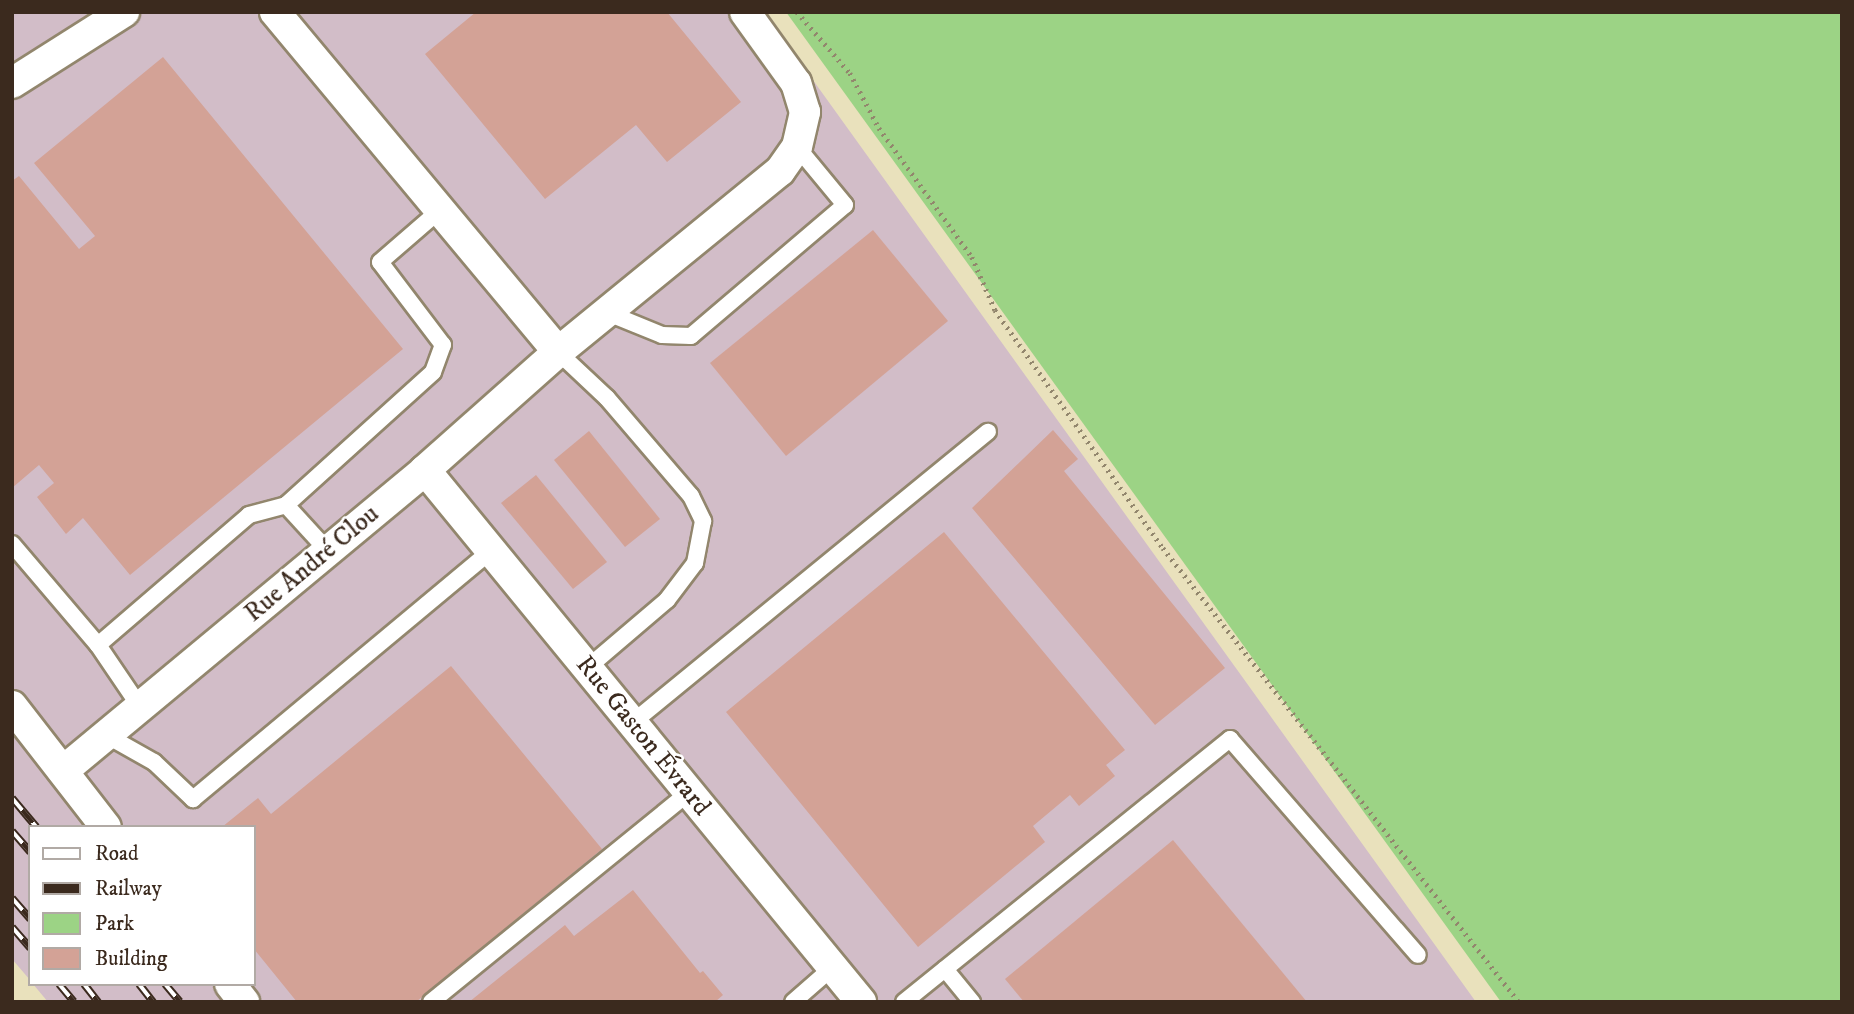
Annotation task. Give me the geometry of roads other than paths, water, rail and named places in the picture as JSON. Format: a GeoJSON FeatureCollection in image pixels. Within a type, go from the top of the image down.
{"type":"FeatureCollection","features":[{"type":"Feature","properties":{"kind":"street"},"geometry":{"type":"LineString","coordinates":[[12,83],[124,12]]}},
{"type":"Feature","properties":{"kind":"street"},"geometry":{"type":"LineString","coordinates":[[275,12],[558,352]]}},
{"type":"Feature","properties":{"kind":"street","name":"Rue André Clou"},"geometry":{"type":"LineString","coordinates":[[62,771],[425,470],[558,352],[752,198],[797,147],[805,112],[796,83],[745,12]]}},
{"type":"Feature","properties":{"kind":"street","name":"Rue Gaston Évrard"},"geometry":{"type":"LineString","coordinates":[[425,470],[861,1002]]}},
{"type":"Feature","properties":{"kind":"street"},"geometry":{"type":"LineString","coordinates":[[12,706],[104,825]]}},
{"type":"Feature","properties":{"kind":"street"},"geometry":{"type":"LineString","coordinates":[[232,986],[244,1002]]}},
{"type":"Feature","properties":{"kind":"lane"},"geometry":{"type":"LineString","coordinates":[[608,313],[662,335],[691,336],[845,205],[797,147]]}},
{"type":"Feature","properties":{"kind":"lane"},"geometry":{"type":"LineString","coordinates":[[98,645],[249,515],[286,505],[433,372],[443,345],[380,262],[440,210]]}},
{"type":"Feature","properties":{"kind":"lane"},"geometry":{"type":"LineString","coordinates":[[558,352],[607,398],[691,496],[703,521],[695,563],[667,600],[587,668]]}},
{"type":"Feature","properties":{"kind":"lane"},"geometry":{"type":"LineString","coordinates":[[632,723],[988,432]]}},
{"type":"Feature","properties":{"kind":"lane"},"geometry":{"type":"LineString","coordinates":[[286,505],[328,551]]}},
{"type":"Feature","properties":{"kind":"lane"},"geometry":{"type":"LineString","coordinates":[[12,544],[98,645],[140,707]]}},
{"type":"Feature","properties":{"kind":"lane"},"geometry":{"type":"LineString","coordinates":[[106,735],[154,762],[193,799],[491,551]]}},
{"type":"Feature","properties":{"kind":"lane"},"geometry":{"type":"LineString","coordinates":[[904,1002],[1230,739],[1418,955]]}},
{"type":"Feature","properties":{"kind":"lane"},"geometry":{"type":"LineString","coordinates":[[430,1002],[689,792]]}},
{"type":"Feature","properties":{"kind":"lane"},"geometry":{"type":"LineString","coordinates":[[793,1002],[832,968]]}},
{"type":"Feature","properties":{"kind":"lane"},"geometry":{"type":"LineString","coordinates":[[945,969],[972,1002]]}},
{"type":"Feature","properties":{"kind":"railway"},"geometry":{"type":"LineString","coordinates":[[12,798],[34,825]]}},
{"type":"Feature","properties":{"kind":"railway"},"geometry":{"type":"LineString","coordinates":[[12,831],[28,850]]}},
{"type":"Feature","properties":{"kind":"railway"},"geometry":{"type":"LineString","coordinates":[[12,898],[28,917]]}},
{"type":"Feature","properties":{"kind":"railway"},"geometry":{"type":"LineString","coordinates":[[12,927],[28,946]]}},
{"type":"Feature","properties":{"kind":"railway"},"geometry":{"type":"LineString","coordinates":[[61,986],[74,1002]]}},
{"type":"Feature","properties":{"kind":"railway"},"geometry":{"type":"LineString","coordinates":[[86,986],[98,1002]]}},
{"type":"Feature","properties":{"kind":"railway"},"geometry":{"type":"LineString","coordinates":[[141,986],[153,1002]]}},
{"type":"Feature","properties":{"kind":"railway"},"geometry":{"type":"LineString","coordinates":[[167,986],[180,1002]]}}]}
